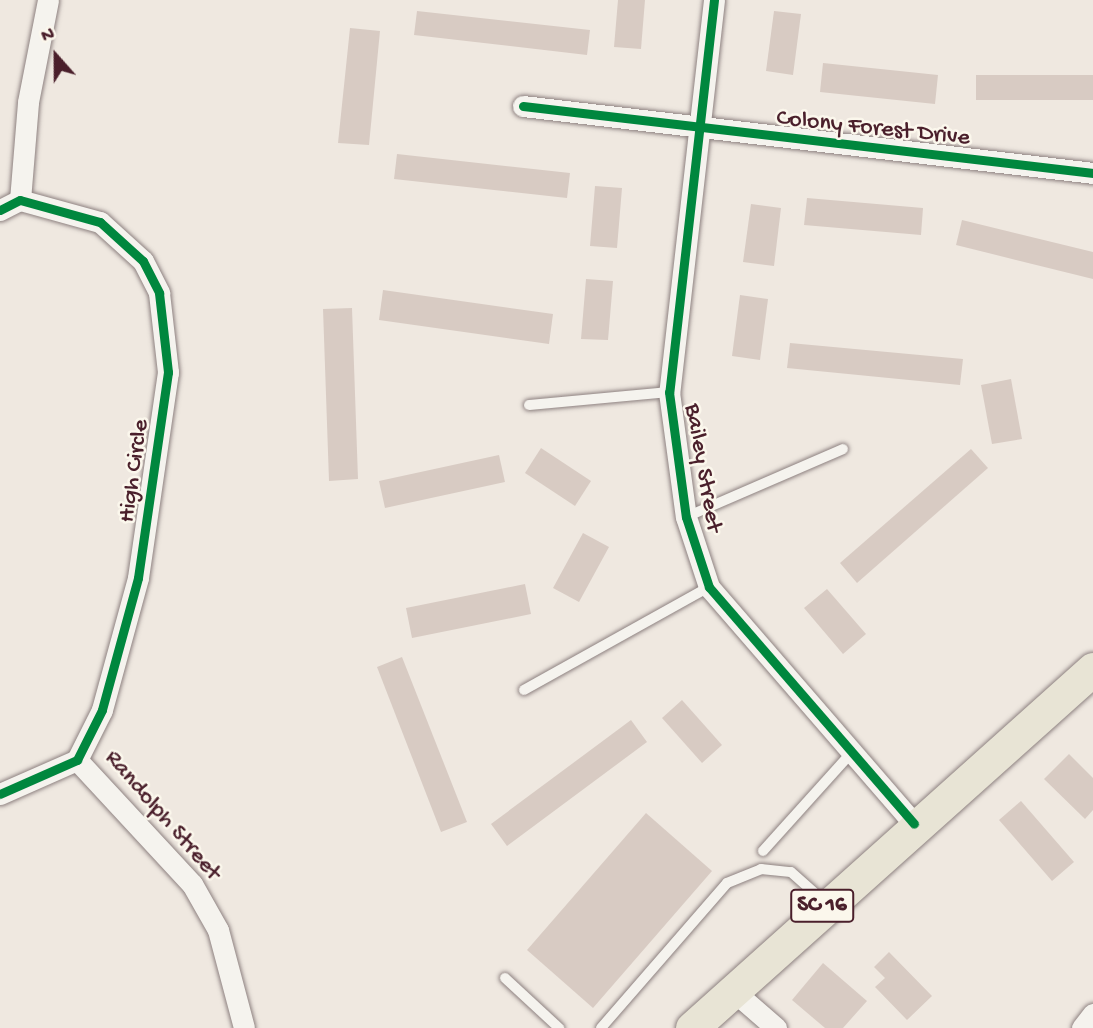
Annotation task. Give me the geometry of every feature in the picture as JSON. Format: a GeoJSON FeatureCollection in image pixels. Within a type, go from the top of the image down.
{"type":"FeatureCollection","features":[{"type":"Feature","properties":{"kind":"main road","name":"SC 16"},"geometry":{"type":"LineString","coordinates":[[692,1028],[730,988],[1093,669]]}},
{"type":"Feature","properties":{"kind":"street"},"geometry":{"type":"LineString","coordinates":[[0,210],[20,200],[28,102],[48,0]]}},
{"type":"Feature","properties":{"kind":"street","name":"Bailey Street"},"geometry":{"type":"LineString","coordinates":[[715,0],[669,392],[685,517],[709,587],[914,824]]}},
{"type":"Feature","properties":{"kind":"street","name":"Colony Forest Drive"},"geometry":{"type":"LineString","coordinates":[[523,106],[698,130],[1093,173]]}},
{"type":"Feature","properties":{"kind":"street","name":"High Circle"},"geometry":{"type":"LineString","coordinates":[[20,200],[100,222],[143,261],[159,293],[168,372],[138,578],[103,710],[77,760]]}},
{"type":"Feature","properties":{"kind":"street"},"geometry":{"type":"LineString","coordinates":[[0,794],[77,760]]}},
{"type":"Feature","properties":{"kind":"street","name":"Randolph Street"},"geometry":{"type":"LineString","coordinates":[[77,760],[191,884],[218,930],[244,1028]]}},
{"type":"Feature","properties":{"kind":"street"},"geometry":{"type":"LineString","coordinates":[[730,988],[776,1028]]}},
{"type":"Feature","properties":{"kind":"street"},"geometry":{"type":"LineString","coordinates":[[1082,1028],[1093,1014]]}},
{"type":"Feature","properties":{"kind":"lane"},"geometry":{"type":"LineString","coordinates":[[529,405],[669,392]]}},
{"type":"Feature","properties":{"kind":"lane"},"geometry":{"type":"LineString","coordinates":[[685,517],[843,450]]}},
{"type":"Feature","properties":{"kind":"lane"},"geometry":{"type":"LineString","coordinates":[[524,690],[709,587]]}},
{"type":"Feature","properties":{"kind":"lane"},"geometry":{"type":"LineString","coordinates":[[763,851],[852,752]]}},
{"type":"Feature","properties":{"kind":"lane"},"geometry":{"type":"LineString","coordinates":[[601,1028],[727,883],[761,869],[791,872],[826,903]]}},
{"type":"Feature","properties":{"kind":"lane"},"geometry":{"type":"LineString","coordinates":[[505,978],[559,1028]]}},
{"type":"Feature","properties":{"kind":"building"},"geometry":{"type":"Polygon","coordinates":[[[618,0],[645,0],[641,49],[614,47],[618,0]]]}},
{"type":"Feature","properties":{"kind":"building"},"geometry":{"type":"Polygon","coordinates":[[[417,11],[590,30],[587,55],[414,35],[417,11]]]}},
{"type":"Feature","properties":{"kind":"building"},"geometry":{"type":"Polygon","coordinates":[[[774,11],[801,14],[793,75],[766,71],[774,11]]]}},
{"type":"Feature","properties":{"kind":"building"},"geometry":{"type":"Polygon","coordinates":[[[350,28],[380,31],[369,145],[338,143],[350,28]]]}},
{"type":"Feature","properties":{"kind":"building"},"geometry":{"type":"Polygon","coordinates":[[[823,63],[938,75],[935,104],[820,92],[823,63]]]}},
{"type":"Feature","properties":{"kind":"building"},"geometry":{"type":"Polygon","coordinates":[[[976,75],[1093,75],[1093,100],[976,100],[976,75]]]}},
{"type":"Feature","properties":{"kind":"building"},"geometry":{"type":"Polygon","coordinates":[[[397,154],[570,173],[567,198],[394,179],[397,154]]]}},
{"type":"Feature","properties":{"kind":"building"},"geometry":{"type":"Polygon","coordinates":[[[595,186],[622,188],[617,248],[590,246],[595,186]]]}},
{"type":"Feature","properties":{"kind":"building"},"geometry":{"type":"Polygon","coordinates":[[[807,198],[923,208],[921,235],[804,225],[807,198]]]}},
{"type":"Feature","properties":{"kind":"building"},"geometry":{"type":"Polygon","coordinates":[[[751,204],[781,208],[774,266],[743,262],[751,204]]]}},
{"type":"Feature","properties":{"kind":"building"},"geometry":{"type":"Polygon","coordinates":[[[962,220],[1093,252],[1093,279],[956,245],[962,220]]]}},
{"type":"Feature","properties":{"kind":"building"},"geometry":{"type":"Polygon","coordinates":[[[586,279],[613,281],[608,340],[581,339],[586,279]]]}},
{"type":"Feature","properties":{"kind":"building"},"geometry":{"type":"Polygon","coordinates":[[[383,290],[553,314],[549,344],[379,320],[383,290]]]}},
{"type":"Feature","properties":{"kind":"building"},"geometry":{"type":"Polygon","coordinates":[[[740,295],[768,299],[760,360],[732,356],[740,295]]]}},
{"type":"Feature","properties":{"kind":"building"},"geometry":{"type":"Polygon","coordinates":[[[352,308],[358,479],[329,481],[323,309],[352,308]]]}},
{"type":"Feature","properties":{"kind":"building"},"geometry":{"type":"Polygon","coordinates":[[[790,343],[963,359],[960,385],[787,368],[790,343]]]}},
{"type":"Feature","properties":{"kind":"building"},"geometry":{"type":"Polygon","coordinates":[[[1011,379],[1022,439],[992,444],[981,385],[1011,379]]]}},
{"type":"Feature","properties":{"kind":"building"},"geometry":{"type":"Polygon","coordinates":[[[541,448],[591,481],[575,506],[525,473],[541,448]]]}},
{"type":"Feature","properties":{"kind":"building"},"geometry":{"type":"Polygon","coordinates":[[[971,449],[988,468],[857,583],[840,563],[971,449]]]}},
{"type":"Feature","properties":{"kind":"building"},"geometry":{"type":"Polygon","coordinates":[[[499,455],[505,482],[385,508],[379,481],[499,455]]]}},
{"type":"Feature","properties":{"kind":"building"},"geometry":{"type":"Polygon","coordinates":[[[583,533],[609,547],[579,602],[553,588],[583,533]]]}},
{"type":"Feature","properties":{"kind":"building"},"geometry":{"type":"Polygon","coordinates":[[[525,584],[531,614],[412,638],[406,608],[525,584]]]}},
{"type":"Feature","properties":{"kind":"building"},"geometry":{"type":"Polygon","coordinates":[[[827,589],[866,634],[843,654],[804,608],[827,589]]]}},
{"type":"Feature","properties":{"kind":"building"},"geometry":{"type":"Polygon","coordinates":[[[402,657],[467,822],[441,832],[377,667],[402,657]]]}},
{"type":"Feature","properties":{"kind":"building"},"geometry":{"type":"Polygon","coordinates":[[[682,700],[722,745],[702,763],[662,718],[682,700]]]}},
{"type":"Feature","properties":{"kind":"building"},"geometry":{"type":"Polygon","coordinates":[[[631,720],[647,742],[507,846],[491,824],[631,720]]]}},
{"type":"Feature","properties":{"kind":"building"},"geometry":{"type":"Polygon","coordinates":[[[1069,754],[1093,778],[1093,810],[1085,819],[1044,779],[1069,754]]]}},
{"type":"Feature","properties":{"kind":"building"},"geometry":{"type":"Polygon","coordinates":[[[1021,801],[1074,862],[1052,881],[999,820],[1021,801]]]}},
{"type":"Feature","properties":{"kind":"building"},"geometry":{"type":"Polygon","coordinates":[[[646,813],[712,871],[593,1008],[527,950],[646,813]]]}},
{"type":"Feature","properties":{"kind":"building"},"geometry":{"type":"Polygon","coordinates":[[[889,952],[932,996],[907,1020],[875,987],[885,978],[874,967],[889,952]]]}},
{"type":"Feature","properties":{"kind":"building"},"geometry":{"type":"Polygon","coordinates":[[[823,963],[867,1001],[843,1028],[825,1028],[792,1000],[823,963]]]}},
{"type":"Feature","properties":{"kind":"cycle path"},"geometry":{"type":"LineString","coordinates":[[714,0],[669,392],[686,517],[709,587],[914,824]]}},
{"type":"Feature","properties":{"kind":"cycle path"},"geometry":{"type":"LineString","coordinates":[[523,106],[1093,173]]}},
{"type":"Feature","properties":{"kind":"cycle path"},"geometry":{"type":"LineString","coordinates":[[0,210],[20,200],[100,222],[143,261],[159,293],[168,372],[138,578],[102,710],[77,760],[0,794]]}}]}
